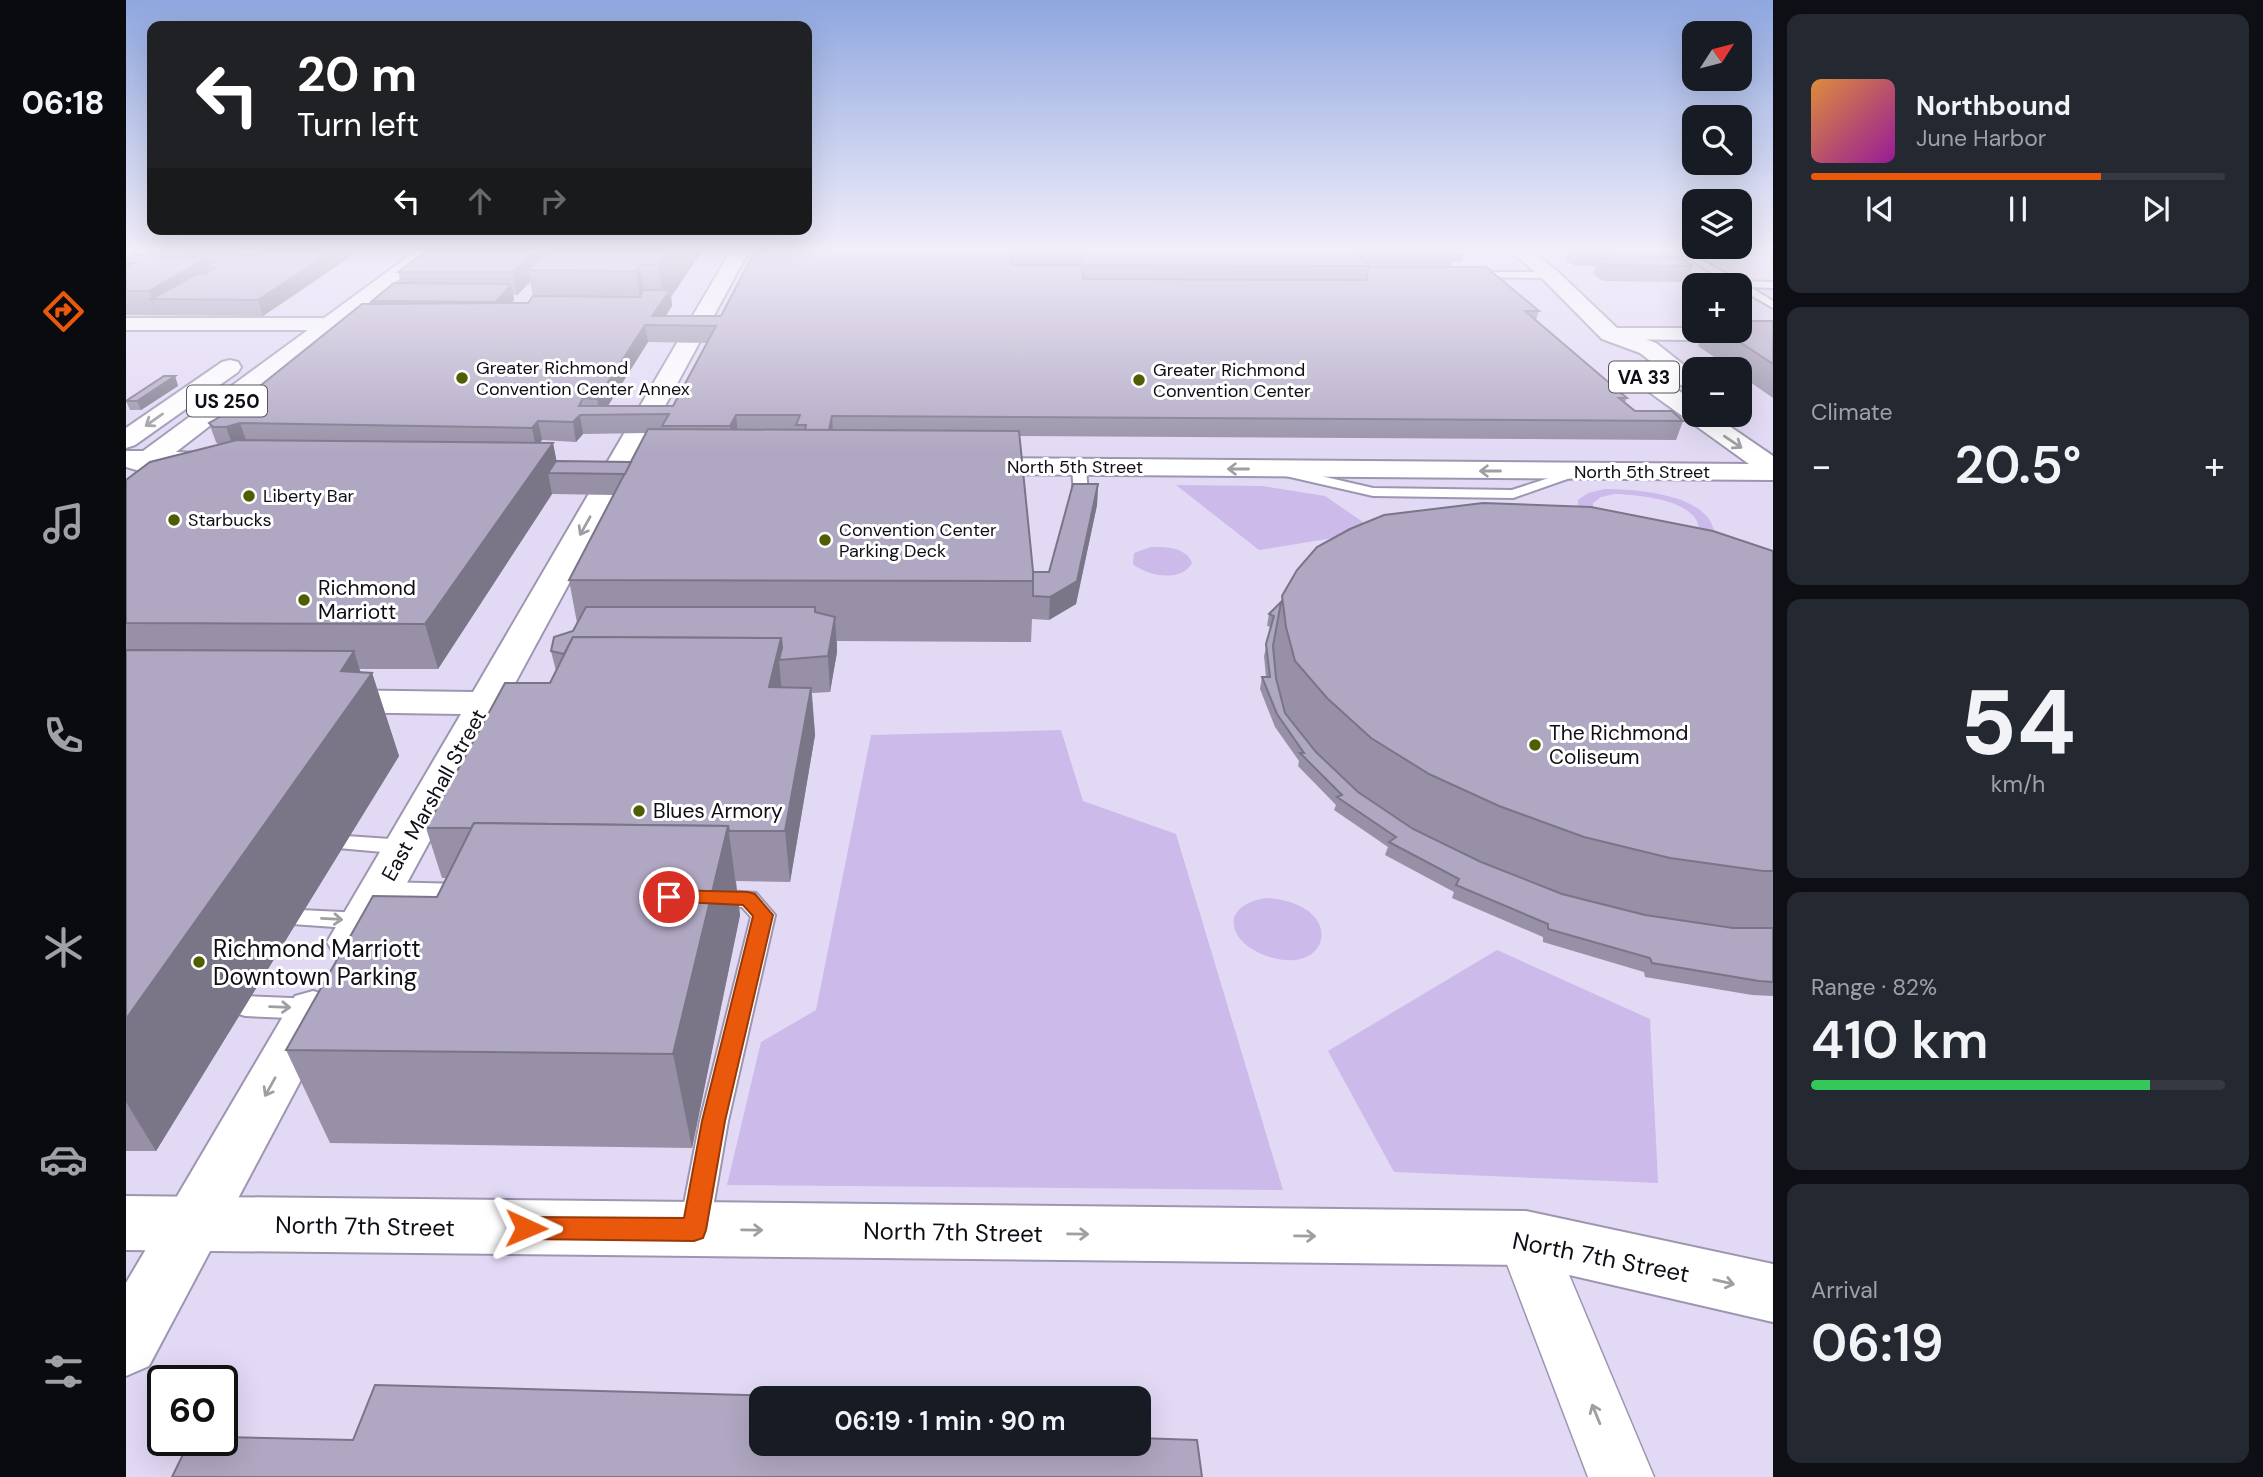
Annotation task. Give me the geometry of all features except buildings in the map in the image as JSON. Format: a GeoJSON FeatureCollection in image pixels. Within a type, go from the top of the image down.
{"type":"FeatureCollection","features":[{"type":"Feature","properties":{"kind":"main road"},"geometry":{"type":"LineString","coordinates":[[126,324],[290,324],[319,316]]}},
{"type":"Feature","properties":{"kind":"main road","name":"US 250"},"geometry":{"type":"LineString","coordinates":[[126,477],[138,458],[321,316]]}},
{"type":"Feature","properties":{"kind":"main road","name":"East Marshall Street"},"geometry":{"type":"LineString","coordinates":[[126,1344],[704,316]]}},
{"type":"Feature","properties":{"kind":"main road","name":"VA 33"},"geometry":{"type":"LineString","coordinates":[[1592,316],[1611,334],[1648,348],[1682,375]]}},
{"type":"Feature","properties":{"kind":"main road","name":"US 250"},"geometry":{"type":"LineString","coordinates":[[126,440],[290,324]]}},
{"type":"Feature","properties":{"kind":"main road"},"geometry":{"type":"LineString","coordinates":[[1611,334],[1773,335]]}},
{"type":"Feature","properties":{"kind":"main road","name":"VA 33"},"geometry":{"type":"LineString","coordinates":[[1611,334],[1606,347],[1681,405],[1773,470]]}},
{"type":"Feature","properties":{"kind":"main road"},"geometry":{"type":"LineString","coordinates":[[1751,427],[1773,443]]}},
{"type":"Feature","properties":{"kind":"main road"},"geometry":{"type":"LineString","coordinates":[[138,458],[242,460]]}},
{"type":"Feature","properties":{"kind":"main road","name":"North 5th Street"},"geometry":{"type":"LineString","coordinates":[[946,466],[1730,472],[1773,470]]}},
{"type":"Feature","properties":{"kind":"main road"},"geometry":{"type":"LineString","coordinates":[[301,701],[485,703]]}},
{"type":"Feature","properties":{"kind":"main road","name":"North 7th Street"},"geometry":{"type":"LineString","coordinates":[[126,1223],[1526,1238],[1773,1293]]}},
{"type":"Feature","properties":{"kind":"street"},"geometry":{"type":"LineString","coordinates":[[1526,1238],[1621,1477]]}},
{"type":"Feature","properties":{"kind":"lane"},"geometry":{"type":"LineString","coordinates":[[1674,369],[1682,369]]}},
{"type":"Feature","properties":{"kind":"lane"},"geometry":{"type":"LineString","coordinates":[[1077,531],[1083,505],[1079,467]]}},
{"type":"Feature","properties":{"kind":"lane"},"geometry":{"type":"LineString","coordinates":[[346,843],[405,846]]}},
{"type":"Feature","properties":{"kind":"lane"},"geometry":{"type":"LineString","coordinates":[[300,918],[372,905],[486,892]]}},
{"type":"Feature","properties":{"kind":"lane"},"geometry":{"type":"LineString","coordinates":[[693,897],[748,899],[763,915],[713,1121],[694,1230]]}},
{"type":"Feature","properties":{"kind":"lane"},"geometry":{"type":"LineString","coordinates":[[245,1006],[314,1009]]}},
{"type":"Feature","properties":{"kind":"shaded area"},"geometry":{"type":"Polygon","coordinates":[[[1176,485],[1263,486],[1325,496],[1376,531],[1259,550],[1176,485]]]}},
{"type":"Feature","properties":{"kind":"shaded area"},"geometry":{"type":"Polygon","coordinates":[[[1618,489],[1685,501],[1709,519],[1714,531],[1705,539],[1578,510],[1578,500],[1588,493],[1618,489]],[[1615,494],[1601,497],[1593,503],[1593,510],[1692,534],[1699,528],[1695,518],[1677,505],[1664,500],[1615,494]]]}},
{"type":"Feature","properties":{"kind":"shaded area"},"geometry":{"type":"Polygon","coordinates":[[[1151,547],[1180,551],[1192,563],[1180,573],[1164,576],[1147,572],[1133,564],[1134,553],[1151,547]]]}},
{"type":"Feature","properties":{"kind":"shaded area"},"geometry":{"type":"Polygon","coordinates":[[[1061,730],[1083,801],[1176,834],[1283,1190],[727,1185],[761,1042],[816,1010],[871,735],[1061,730]]]}},
{"type":"Feature","properties":{"kind":"shaded area"},"geometry":{"type":"Polygon","coordinates":[[[1266,898],[1292,903],[1310,913],[1320,925],[1321,938],[1316,950],[1304,958],[1287,960],[1264,955],[1243,942],[1234,928],[1235,915],[1245,905],[1266,898]]]}},
{"type":"Feature","properties":{"kind":"shaded area"},"geometry":{"type":"Polygon","coordinates":[[[1497,950],[1650,1019],[1658,1183],[1394,1172],[1328,1051],[1497,950]]]}},
{"type":"Feature","properties":{"kind":"place","name":"Greater Richmond Convention Center Annex"},"geometry":{"type":"Point","coordinates":[462,378]}},
{"type":"Feature","properties":{"kind":"place","name":"Greater Richmond Convention Center"},"geometry":{"type":"Point","coordinates":[1139,380]}},
{"type":"Feature","properties":{"kind":"place","name":"Liberty Bar"},"geometry":{"type":"Point","coordinates":[249,496]}},
{"type":"Feature","properties":{"kind":"place","name":"Starbucks"},"geometry":{"type":"Point","coordinates":[174,520]}},
{"type":"Feature","properties":{"kind":"place","name":"Convention Center Parking Deck"},"geometry":{"type":"Point","coordinates":[825,540]}},
{"type":"Feature","properties":{"kind":"place","name":"Richmond Marriott"},"geometry":{"type":"Point","coordinates":[304,600]}},
{"type":"Feature","properties":{"kind":"place","name":"The Richmond Coliseum"},"geometry":{"type":"Point","coordinates":[1535,745]}},
{"type":"Feature","properties":{"kind":"place","name":"Blues Armory"},"geometry":{"type":"Point","coordinates":[639,811]}},
{"type":"Feature","properties":{"kind":"place","name":"Richmond Marriott Downtown Parking"},"geometry":{"type":"Point","coordinates":[199,962]}},
{"type":"Feature","properties":{"kind":"route"},"geometry":{"type":"LineString","coordinates":[[526,1228],[694,1230],[713,1121],[763,915],[748,899],[669,897]]}}]}
